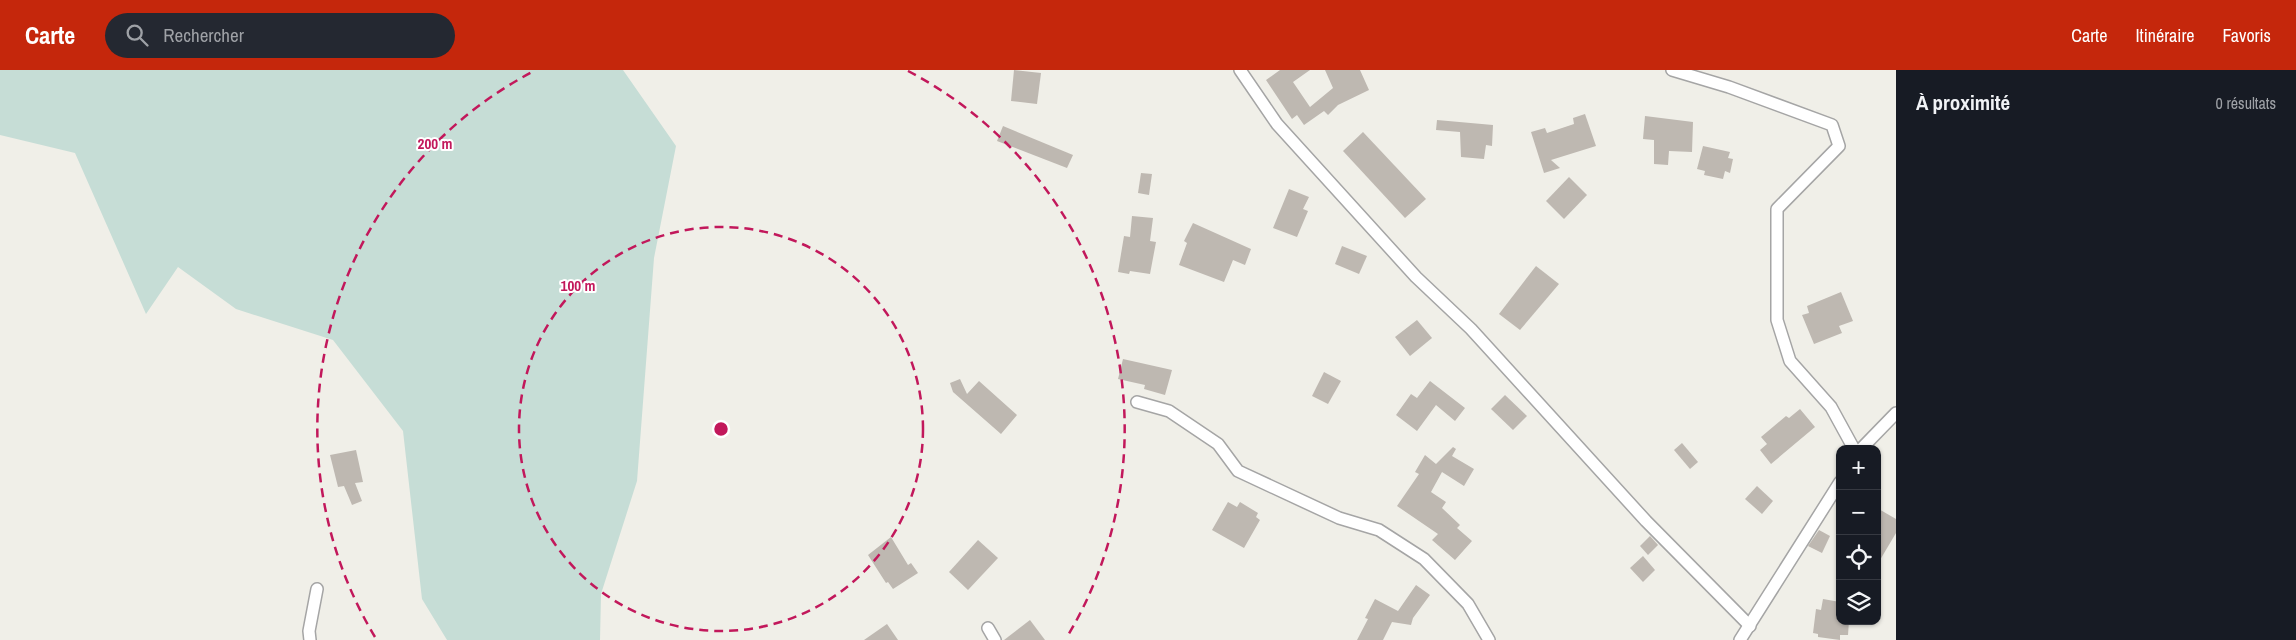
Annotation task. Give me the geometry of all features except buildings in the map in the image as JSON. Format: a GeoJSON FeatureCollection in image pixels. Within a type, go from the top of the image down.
{"type":"FeatureCollection","features":[{"type":"Feature","properties":{"kind":"street"},"geometry":{"type":"LineString","coordinates":[[1240,70],[1277,124],[1403,263],[1471,329],[1646,521],[1750,626]]}},
{"type":"Feature","properties":{"kind":"street"},"geometry":{"type":"LineString","coordinates":[[1672,70],[1729,87],[1832,125],[1839,146],[1777,209],[1777,320],[1790,361],[1831,407],[1852,445]]}},
{"type":"Feature","properties":{"kind":"street"},"geometry":{"type":"LineString","coordinates":[[1137,402],[1168,411],[1218,444],[1238,470],[1339,518],[1380,530],[1424,559],[1468,604],[1489,640]]}},
{"type":"Feature","properties":{"kind":"street"},"geometry":{"type":"LineString","coordinates":[[1866,445],[1896,413]]}},
{"type":"Feature","properties":{"kind":"street"},"geometry":{"type":"LineString","coordinates":[[1740,640],[1836,488]]}},
{"type":"Feature","properties":{"kind":"street"},"geometry":{"type":"LineString","coordinates":[[310,640],[309,631],[317,589]]}},
{"type":"Feature","properties":{"kind":"street"},"geometry":{"type":"LineString","coordinates":[[988,628],[995,640]]}},
{"type":"Feature","properties":{"kind":"shaded area"},"geometry":{"type":"Polygon","coordinates":[[[0,70],[623,70],[676,146],[654,258],[637,481],[601,594],[600,640],[447,640],[422,599],[403,431],[333,340],[236,309],[178,267],[146,314],[75,153],[0,135],[0,70]]]}}]}
